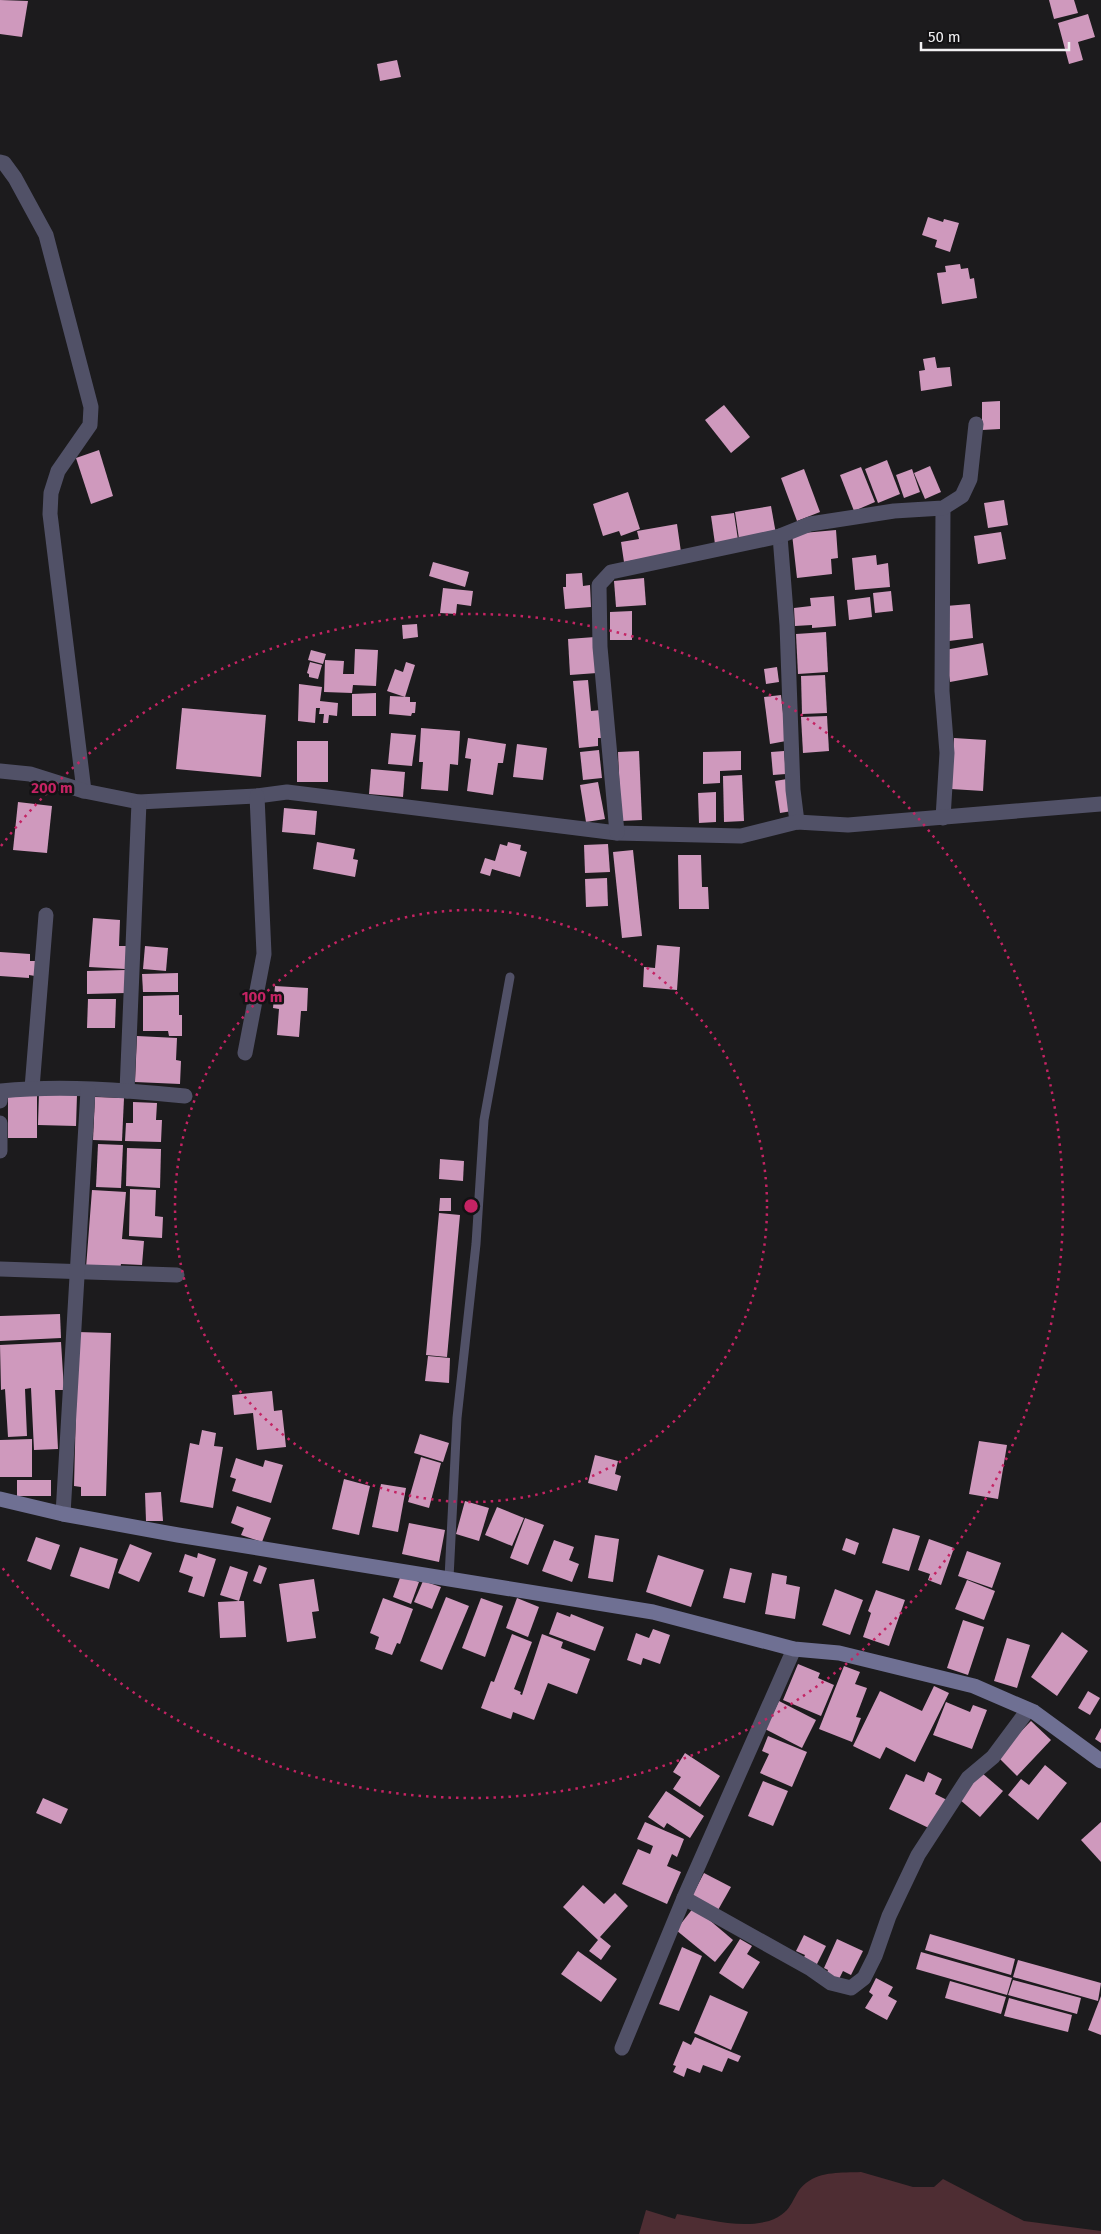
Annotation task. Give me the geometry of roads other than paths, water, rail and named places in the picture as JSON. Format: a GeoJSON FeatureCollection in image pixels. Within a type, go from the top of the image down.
{"type":"FeatureCollection","features":[{"type":"Feature","properties":{"kind":"street"},"geometry":{"type":"LineString","coordinates":[[0,162],[4,163],[14,178],[46,235],[91,407],[90,426],[58,471],[51,493],[50,514],[84,791]]}},
{"type":"Feature","properties":{"kind":"street"},"geometry":{"type":"LineString","coordinates":[[617,833],[600,647],[599,585],[611,572],[780,536],[810,524],[894,511],[943,508],[962,496],[970,479],[976,424]]}},
{"type":"Feature","properties":{"kind":"street"},"geometry":{"type":"LineString","coordinates":[[943,508],[942,691],[947,754],[944,818]]}},
{"type":"Feature","properties":{"kind":"street"},"geometry":{"type":"LineString","coordinates":[[780,536],[787,624],[793,790],[797,822]]}},
{"type":"Feature","properties":{"kind":"street"},"geometry":{"type":"LineString","coordinates":[[0,771],[30,774],[84,791],[139,802],[257,796],[287,792],[617,833],[742,836],[797,822],[848,825],[1101,804]]}},
{"type":"Feature","properties":{"kind":"street"},"geometry":{"type":"LineString","coordinates":[[245,1053],[264,954],[257,796]]}},
{"type":"Feature","properties":{"kind":"street"},"geometry":{"type":"LineString","coordinates":[[127,1091],[139,802]]}},
{"type":"Feature","properties":{"kind":"street"},"geometry":{"type":"LineString","coordinates":[[32,1088],[46,915]]}},
{"type":"Feature","properties":{"kind":"street"},"geometry":{"type":"LineString","coordinates":[[0,1100],[2,1090],[32,1088],[127,1091],[185,1096]]}},
{"type":"Feature","properties":{"kind":"street"},"geometry":{"type":"LineString","coordinates":[[63,1514],[88,1090]]}},
{"type":"Feature","properties":{"kind":"street"},"geometry":{"type":"LineString","coordinates":[[0,1123],[0,1151]]}},
{"type":"Feature","properties":{"kind":"street"},"geometry":{"type":"LineString","coordinates":[[0,1269],[177,1275]]}},
{"type":"Feature","properties":{"kind":"street"},"geometry":{"type":"LineString","coordinates":[[0,1499],[63,1514],[178,1535],[653,1612],[794,1649],[839,1653],[974,1686],[1034,1712],[1101,1761]]}},
{"type":"Feature","properties":{"kind":"street"},"geometry":{"type":"LineString","coordinates":[[622,2048],[684,1898],[794,1649]]}},
{"type":"Feature","properties":{"kind":"street"},"geometry":{"type":"LineString","coordinates":[[684,1898],[811,1969],[831,1983],[851,1988],[864,1978],[889,1916],[918,1855],[968,1778],[993,1756],[1028,1710]]}},
{"type":"Feature","properties":{"kind":"lane"},"geometry":{"type":"LineString","coordinates":[[449,1578],[457,1418],[476,1244],[484,1120],[510,977]]}}]}
